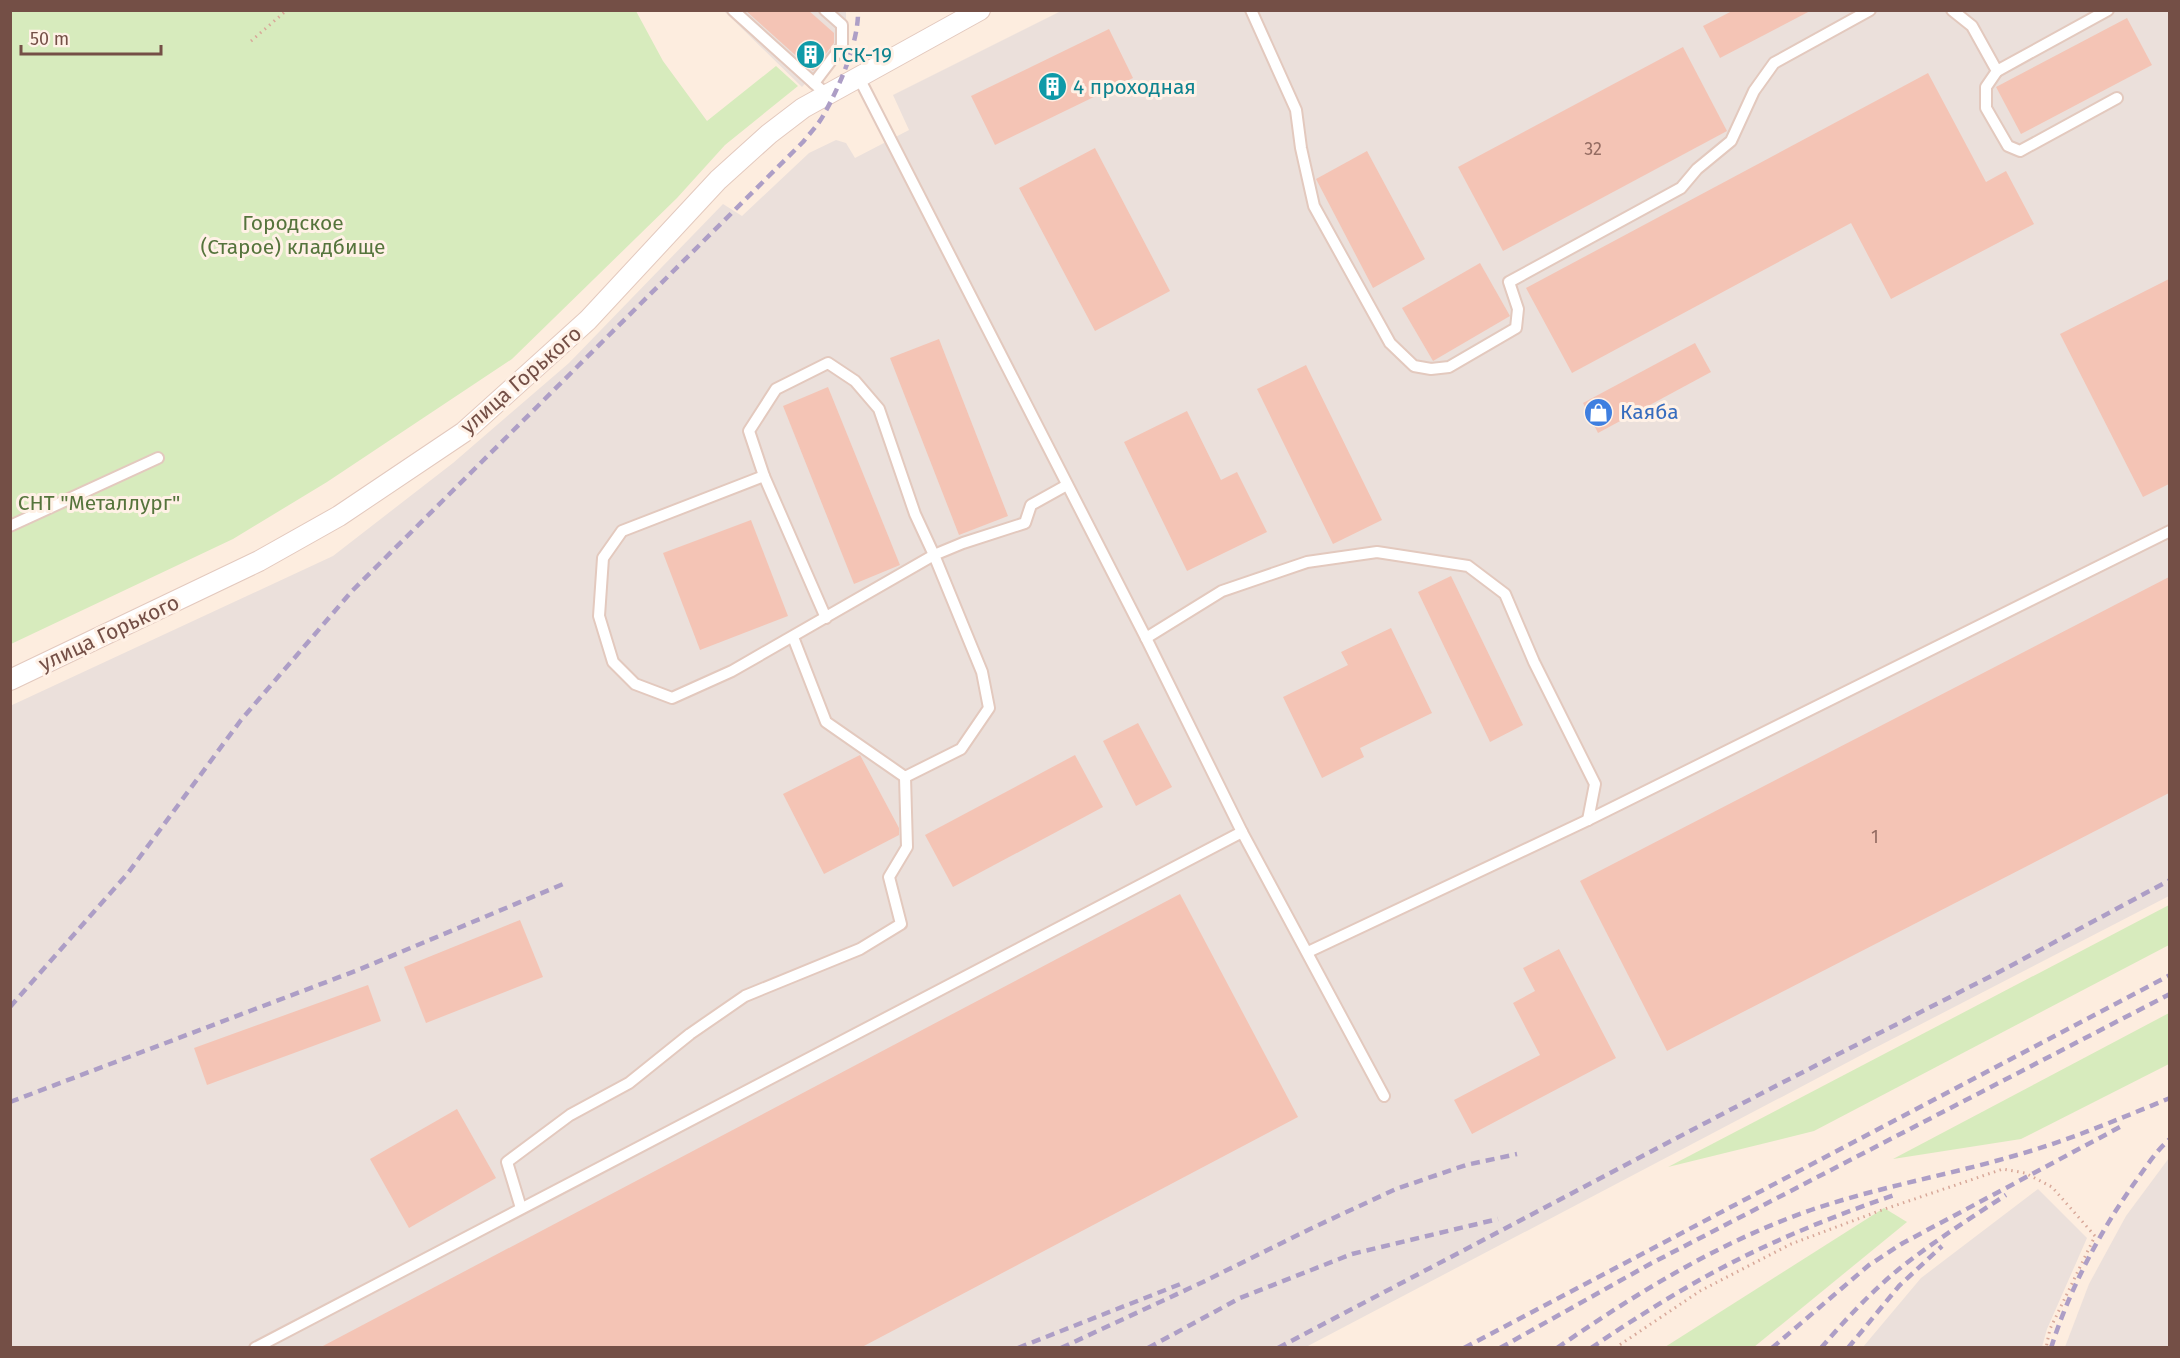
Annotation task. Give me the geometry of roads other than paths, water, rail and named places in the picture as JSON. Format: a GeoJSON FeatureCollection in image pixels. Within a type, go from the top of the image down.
{"type":"FeatureCollection","features":[{"type":"Feature","properties":{"kind":"street","name":"улица Горького"},"geometry":{"type":"LineString","coordinates":[[10,680],[259,561],[339,516],[464,432],[588,320],[718,180],[769,134],[803,108],[820,89],[858,76],[980,10]]}},
{"type":"Feature","properties":{"kind":"lane"},"geometry":{"type":"LineString","coordinates":[[733,10],[820,89],[842,46],[842,25],[825,10]]}},
{"type":"Feature","properties":{"kind":"lane"},"geometry":{"type":"LineString","coordinates":[[1251,10],[1296,110],[1303,159],[1314,206],[1390,343],[1414,366],[1431,369],[1449,367],[1516,328],[1518,309],[1509,282],[1681,188],[1713,153],[1731,141],[1754,91],[1774,63],[1870,10]]}},
{"type":"Feature","properties":{"kind":"lane"},"geometry":{"type":"LineString","coordinates":[[1952,10],[1972,26],[1997,71]]}},
{"type":"Feature","properties":{"kind":"lane"},"geometry":{"type":"LineString","coordinates":[[2108,10],[1997,71],[1986,87],[1986,108],[2008,146],[2020,152],[2117,98]]}},
{"type":"Feature","properties":{"kind":"lane"},"geometry":{"type":"LineString","coordinates":[[858,76],[1146,638],[1242,832],[1384,1096]]}},
{"type":"Feature","properties":{"kind":"lane"},"geometry":{"type":"LineString","coordinates":[[826,618],[764,476],[750,431],[776,389],[828,363],[855,381],[879,409],[915,514],[982,672],[989,708],[961,749],[904,777]]}},
{"type":"Feature","properties":{"kind":"lane"},"geometry":{"type":"LineString","coordinates":[[10,526],[158,458]]}},
{"type":"Feature","properties":{"kind":"lane"},"geometry":{"type":"LineString","coordinates":[[764,476],[622,531],[603,558],[599,616],[613,663],[635,684],[672,698],[732,671],[934,555],[1025,523],[1031,505],[1067,484]]}},
{"type":"Feature","properties":{"kind":"lane"},"geometry":{"type":"LineString","coordinates":[[1308,952],[1588,820],[2169,531]]}},
{"type":"Feature","properties":{"kind":"lane"},"geometry":{"type":"LineString","coordinates":[[1146,638],[1222,591],[1306,562],[1377,552],[1468,566],[1505,594],[1534,662],[1595,783],[1588,820]]}},
{"type":"Feature","properties":{"kind":"lane"},"geometry":{"type":"LineString","coordinates":[[793,637],[826,722],[904,777]]}},
{"type":"Feature","properties":{"kind":"lane"},"geometry":{"type":"LineString","coordinates":[[522,1208],[507,1162],[570,1114],[630,1083],[690,1034],[745,996],[860,949],[902,924],[889,878],[907,847],[904,777]]}},
{"type":"Feature","properties":{"kind":"lane"},"geometry":{"type":"LineString","coordinates":[[255,1347],[1242,832]]}},
{"type":"Feature","properties":{"kind":"railway"},"geometry":{"type":"LineString","coordinates":[[10,1007],[128,873],[241,720],[352,591],[803,142],[821,119],[841,79],[852,50],[858,10]]}},
{"type":"Feature","properties":{"kind":"railway"},"geometry":{"type":"LineString","coordinates":[[1278,1348],[1766,1091],[2001,971],[2170,880]]}},
{"type":"Feature","properties":{"kind":"railway"},"geometry":{"type":"LineString","coordinates":[[10,1102],[358,970],[568,882]]}},
{"type":"Feature","properties":{"kind":"railway"},"geometry":{"type":"LineString","coordinates":[[1464,1348],[2170,975]]}},
{"type":"Feature","properties":{"kind":"railway"},"geometry":{"type":"LineString","coordinates":[[1500,1348],[1650,1264],[2170,994]]}},
{"type":"Feature","properties":{"kind":"railway"},"geometry":{"type":"LineString","coordinates":[[1557,1348],[1680,1270],[1777,1223],[1862,1195],[2037,1149],[2170,1098]]}},
{"type":"Feature","properties":{"kind":"railway"},"geometry":{"type":"LineString","coordinates":[[1772,1348],[1869,1265],[1903,1243],[2120,1127]]}},
{"type":"Feature","properties":{"kind":"railway"},"geometry":{"type":"LineString","coordinates":[[2051,1348],[2067,1303],[2099,1238],[2124,1197],[2157,1152],[2170,1139]]}},
{"type":"Feature","properties":{"kind":"railway"},"geometry":{"type":"LineString","coordinates":[[1061,1348],[1396,1189],[1466,1165],[1517,1154]]}},
{"type":"Feature","properties":{"kind":"railway"},"geometry":{"type":"LineString","coordinates":[[1591,1348],[1666,1299],[1745,1256],[1820,1223],[1897,1194]]}},
{"type":"Feature","properties":{"kind":"railway"},"geometry":{"type":"LineString","coordinates":[[1821,1348],[1858,1307],[1899,1269],[2006,1195]]}},
{"type":"Feature","properties":{"kind":"railway"},"geometry":{"type":"LineString","coordinates":[[1148,1348],[1240,1298],[1352,1254],[1498,1219]]}},
{"type":"Feature","properties":{"kind":"railway"},"geometry":{"type":"LineString","coordinates":[[1848,1348],[1899,1286],[1942,1246]]}},
{"type":"Feature","properties":{"kind":"railway"},"geometry":{"type":"LineString","coordinates":[[1018,1348],[1183,1283]]}},
{"type":"Feature","properties":{"kind":"place","name":"ГСК-19"},"geometry":{"type":"Point","coordinates":[811,55]}},
{"type":"Feature","properties":{"kind":"place","name":"4 проходная"},"geometry":{"type":"Point","coordinates":[1052,87]}},
{"type":"Feature","properties":{"kind":"place","name":"Каяба"},"geometry":{"type":"Point","coordinates":[1599,412]}},
{"type":"Feature","properties":{"kind":"park label","name":"Городское (Старое) кладбище"},"geometry":{"type":"Point","coordinates":[293,235]}},
{"type":"Feature","properties":{"kind":"park label","name":"СНТ \"Металлург\""},"geometry":{"type":"Point","coordinates":[99,503]}}]}
